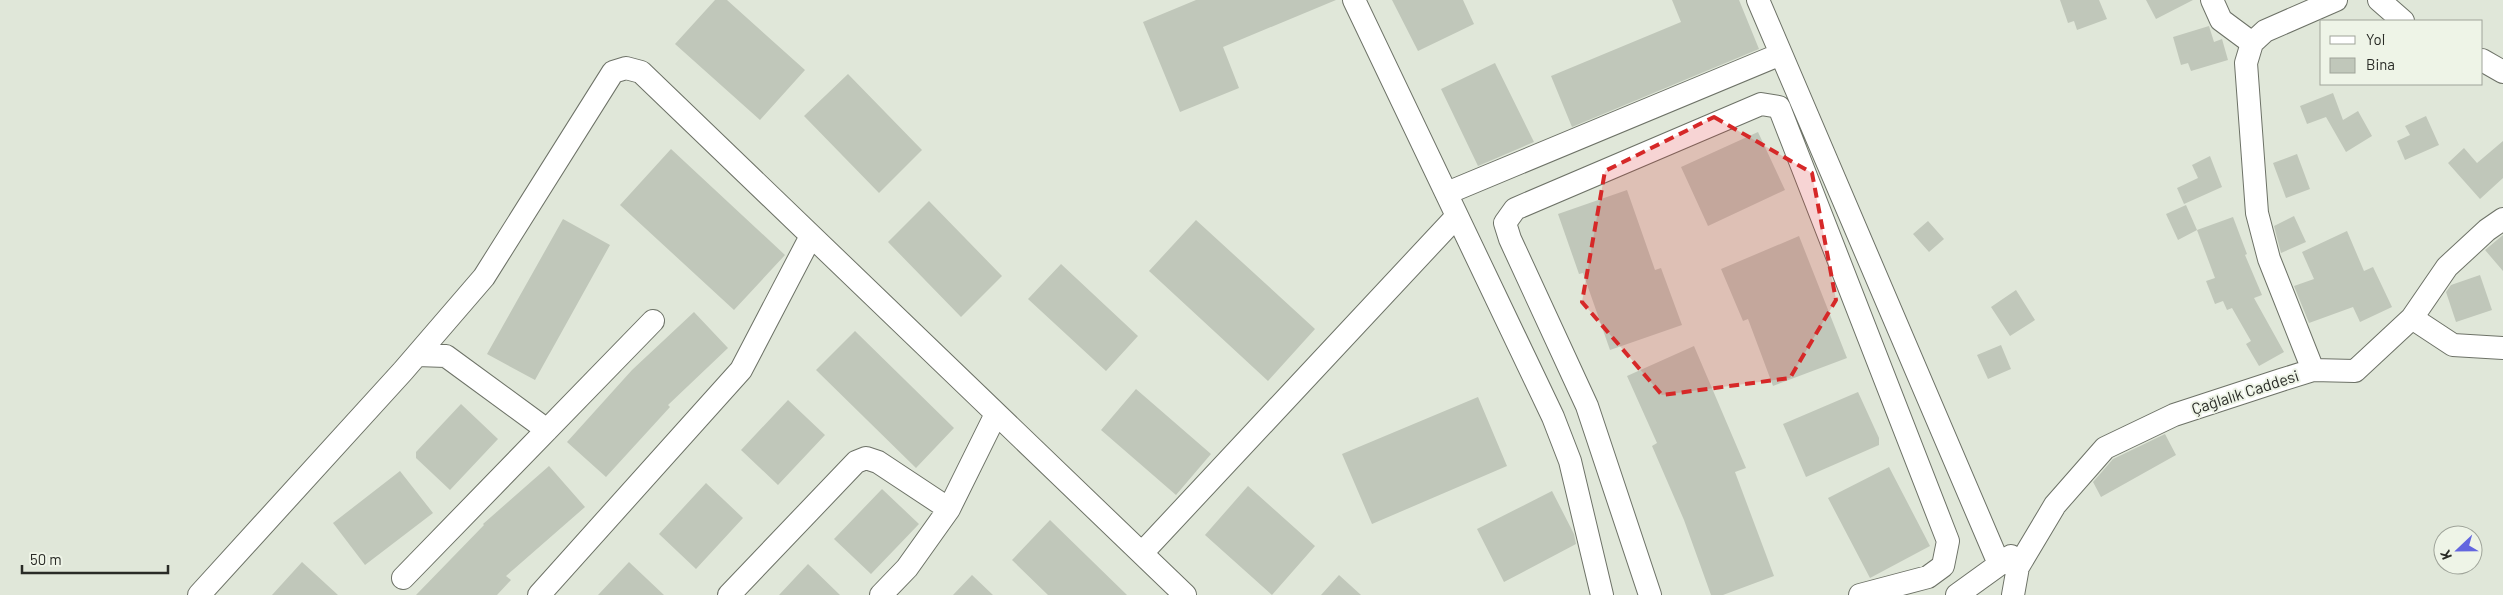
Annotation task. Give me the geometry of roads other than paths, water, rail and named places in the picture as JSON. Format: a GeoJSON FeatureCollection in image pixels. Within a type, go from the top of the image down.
{"type":"FeatureCollection","features":[{"type":"Feature","properties":{"kind":"street"},"geometry":{"type":"LineString","coordinates":[[1354,0],[1554,417],[1570,462],[1602,595]]}},
{"type":"Feature","properties":{"kind":"street"},"geometry":{"type":"LineString","coordinates":[[1758,0],[1999,564]]}},
{"type":"Feature","properties":{"kind":"street"},"geometry":{"type":"LineString","coordinates":[[2212,0],[2221,20],[2252,43]]}},
{"type":"Feature","properties":{"kind":"street"},"geometry":{"type":"LineString","coordinates":[[2313,370],[2269,258],[2257,213],[2246,63],[2252,43],[2265,31],[2336,0]]}},
{"type":"Feature","properties":{"kind":"street"},"geometry":{"type":"LineString","coordinates":[[2379,0],[2402,20]]}},
{"type":"Feature","properties":{"kind":"street"},"geometry":{"type":"LineString","coordinates":[[1447,193],[1781,54]]}},
{"type":"Feature","properties":{"kind":"street"},"geometry":{"type":"LineString","coordinates":[[2483,61],[2503,72]]}},
{"type":"Feature","properties":{"kind":"street"},"geometry":{"type":"LineString","coordinates":[[199,595],[417,355],[484,278],[613,72],[626,68],[641,72],[1185,595]]}},
{"type":"Feature","properties":{"kind":"street"},"geometry":{"type":"LineString","coordinates":[[1650,595],[1587,406],[1510,239],[1505,223],[1515,209],[1761,104],[1779,107],[1948,541],[1943,566],[1928,577],[1860,595]]}},
{"type":"Feature","properties":{"kind":"street"},"geometry":{"type":"LineString","coordinates":[[1142,553],[1457,216]]}},
{"type":"Feature","properties":{"kind":"street","name":"Çağlalık Caddesi"},"geometry":{"type":"LineString","coordinates":[[2013,595],[2018,567],[2055,505],[2105,448],[2174,415],[2313,370],[2355,371],[2412,318],[2447,266],[2487,230],[2503,219]]}},
{"type":"Feature","properties":{"kind":"street"},"geometry":{"type":"LineString","coordinates":[[539,595],[741,370],[811,236]]}},
{"type":"Feature","properties":{"kind":"street"},"geometry":{"type":"LineString","coordinates":[[2412,318],[2453,345],[2503,348]]}},
{"type":"Feature","properties":{"kind":"street"},"geometry":{"type":"LineString","coordinates":[[403,578],[653,321]]}},
{"type":"Feature","properties":{"kind":"street"},"geometry":{"type":"LineString","coordinates":[[417,355],[446,356],[547,430]]}},
{"type":"Feature","properties":{"kind":"street"},"geometry":{"type":"LineString","coordinates":[[1554,417],[1587,406]]}},
{"type":"Feature","properties":{"kind":"street"},"geometry":{"type":"LineString","coordinates":[[882,595],[907,568],[948,509],[996,414]]}},
{"type":"Feature","properties":{"kind":"street"},"geometry":{"type":"LineString","coordinates":[[729,595],[856,462],[866,458],[878,462],[948,509]]}},
{"type":"Feature","properties":{"kind":"street"},"geometry":{"type":"LineString","coordinates":[[1957,595],[2035,538]]}}]}
